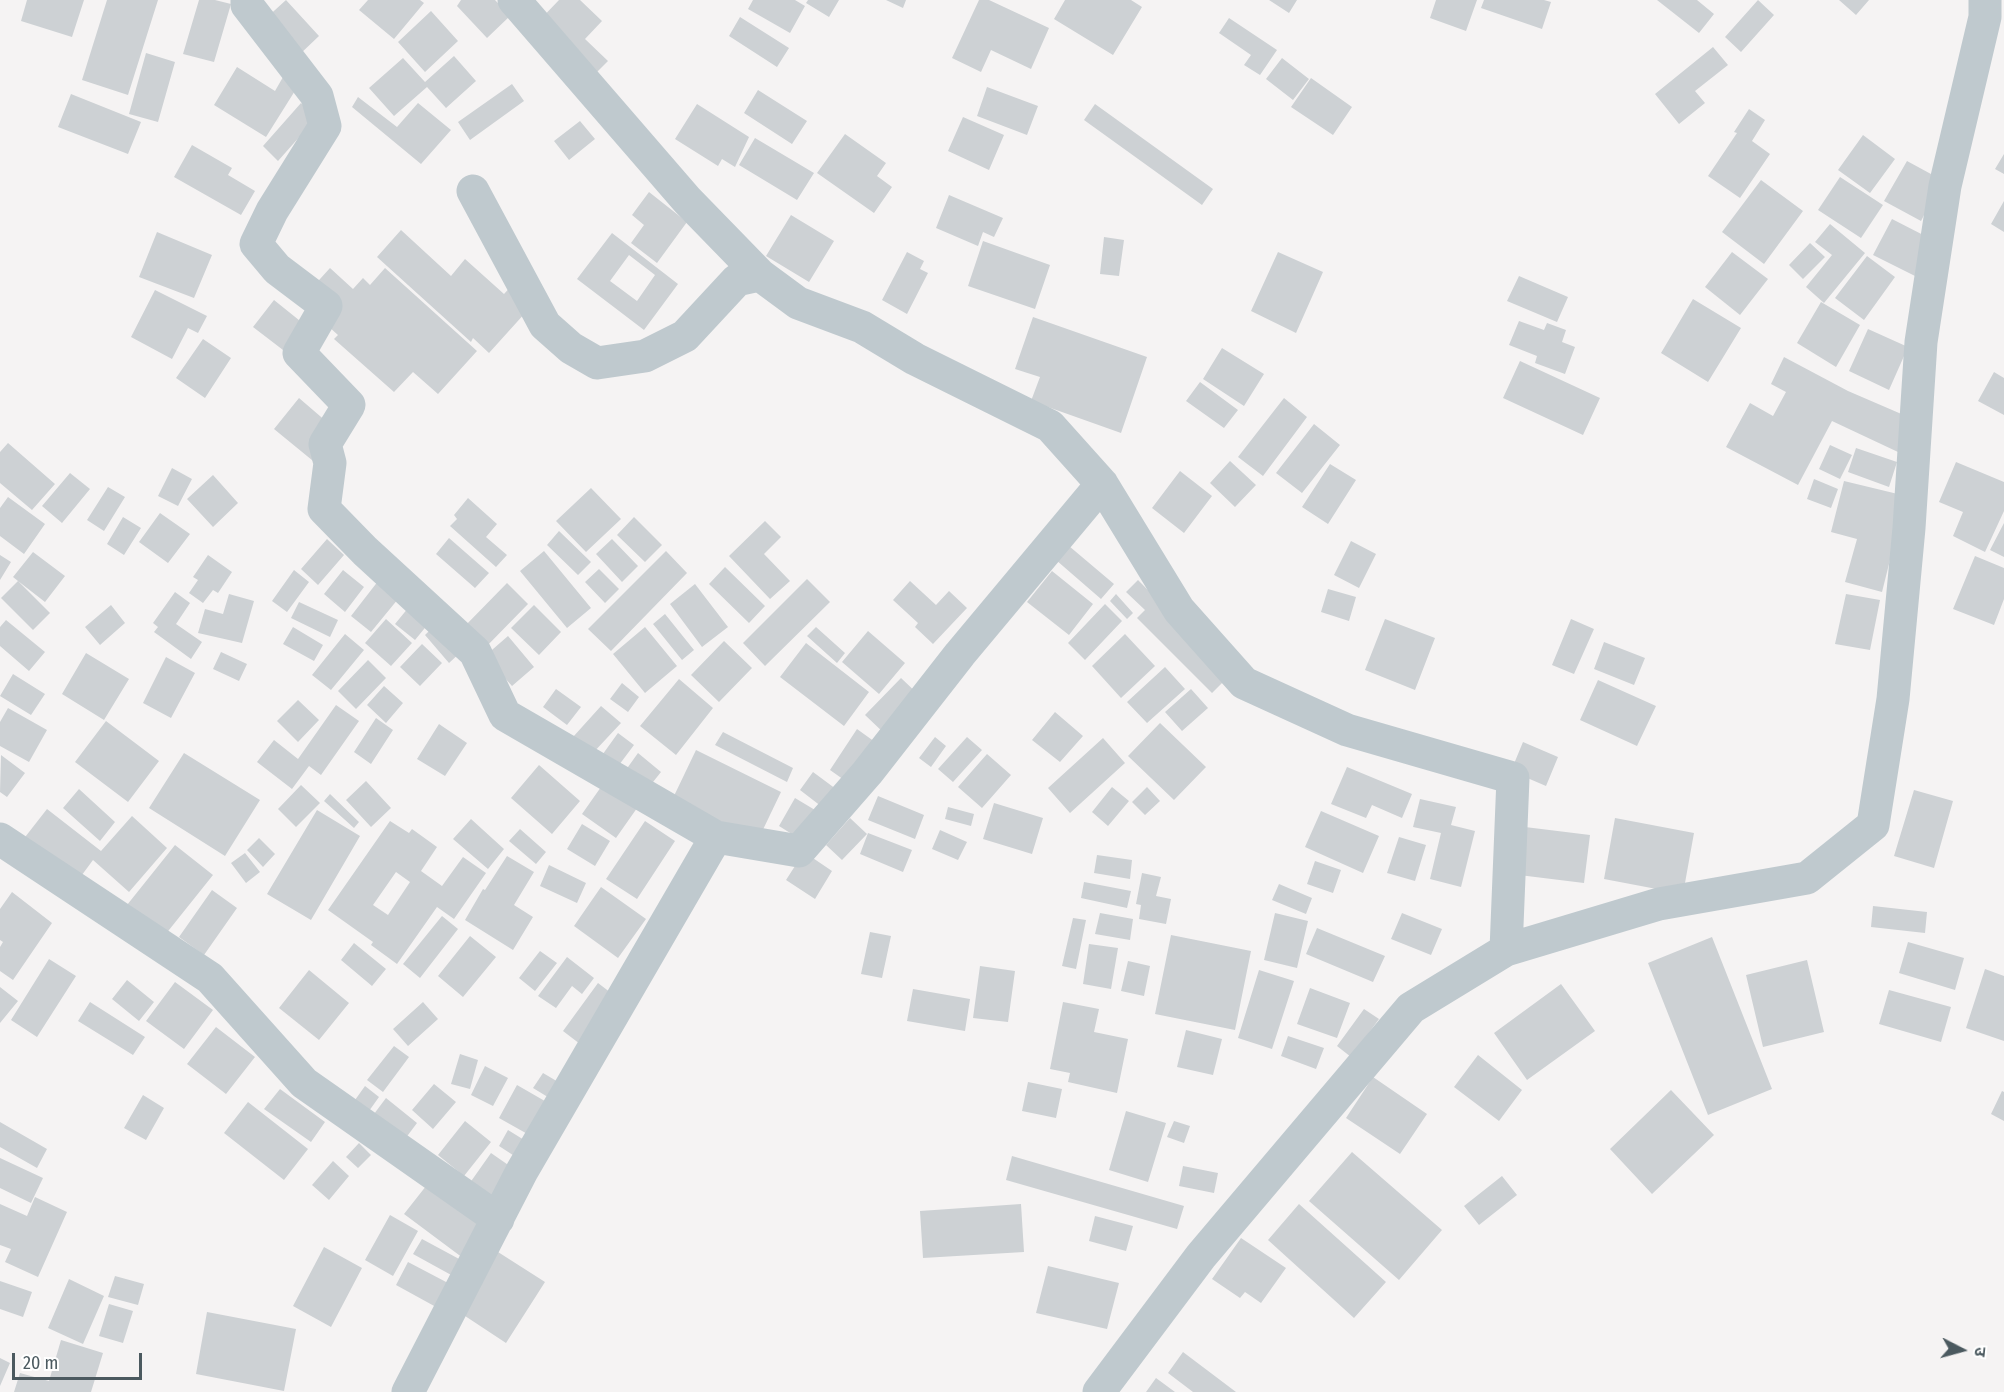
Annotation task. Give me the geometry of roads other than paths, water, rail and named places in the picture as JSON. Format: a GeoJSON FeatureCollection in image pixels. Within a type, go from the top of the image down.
{"type":"FeatureCollection","features":[{"type":"Feature","properties":{"kind":"street"},"geometry":{"type":"LineString","coordinates":[[247,0],[247,5],[317,96],[325,126],[272,211],[256,244],[277,269],[326,306],[298,352],[349,405],[325,444],[330,463],[324,509],[365,551],[474,652],[505,715],[716,837],[799,851],[867,773],[960,654],[1102,484]]}},
{"type":"Feature","properties":{"kind":"street"},"geometry":{"type":"LineString","coordinates":[[514,0],[687,200],[760,275],[798,303],[862,327],[915,359],[1050,426],[1102,484],[1179,610],[1244,683],[1347,730],[1513,777],[1506,950]]}},
{"type":"Feature","properties":{"kind":"street"},"geometry":{"type":"LineString","coordinates":[[1099,1392],[1201,1256],[1410,1008],[1506,950],[1659,904],[1807,878],[1873,825],[1893,699],[1909,528],[1921,342],[1945,186],[1984,17],[1985,0]]}},
{"type":"Feature","properties":{"kind":"street"},"geometry":{"type":"LineString","coordinates":[[473,191],[545,325],[571,348],[597,363],[645,357],[685,336],[736,280],[760,275]]}},
{"type":"Feature","properties":{"kind":"street"},"geometry":{"type":"LineString","coordinates":[[408,1392],[522,1171],[716,837]]}},
{"type":"Feature","properties":{"kind":"street"},"geometry":{"type":"LineString","coordinates":[[0,839],[210,978],[304,1083],[498,1219]]}}]}
